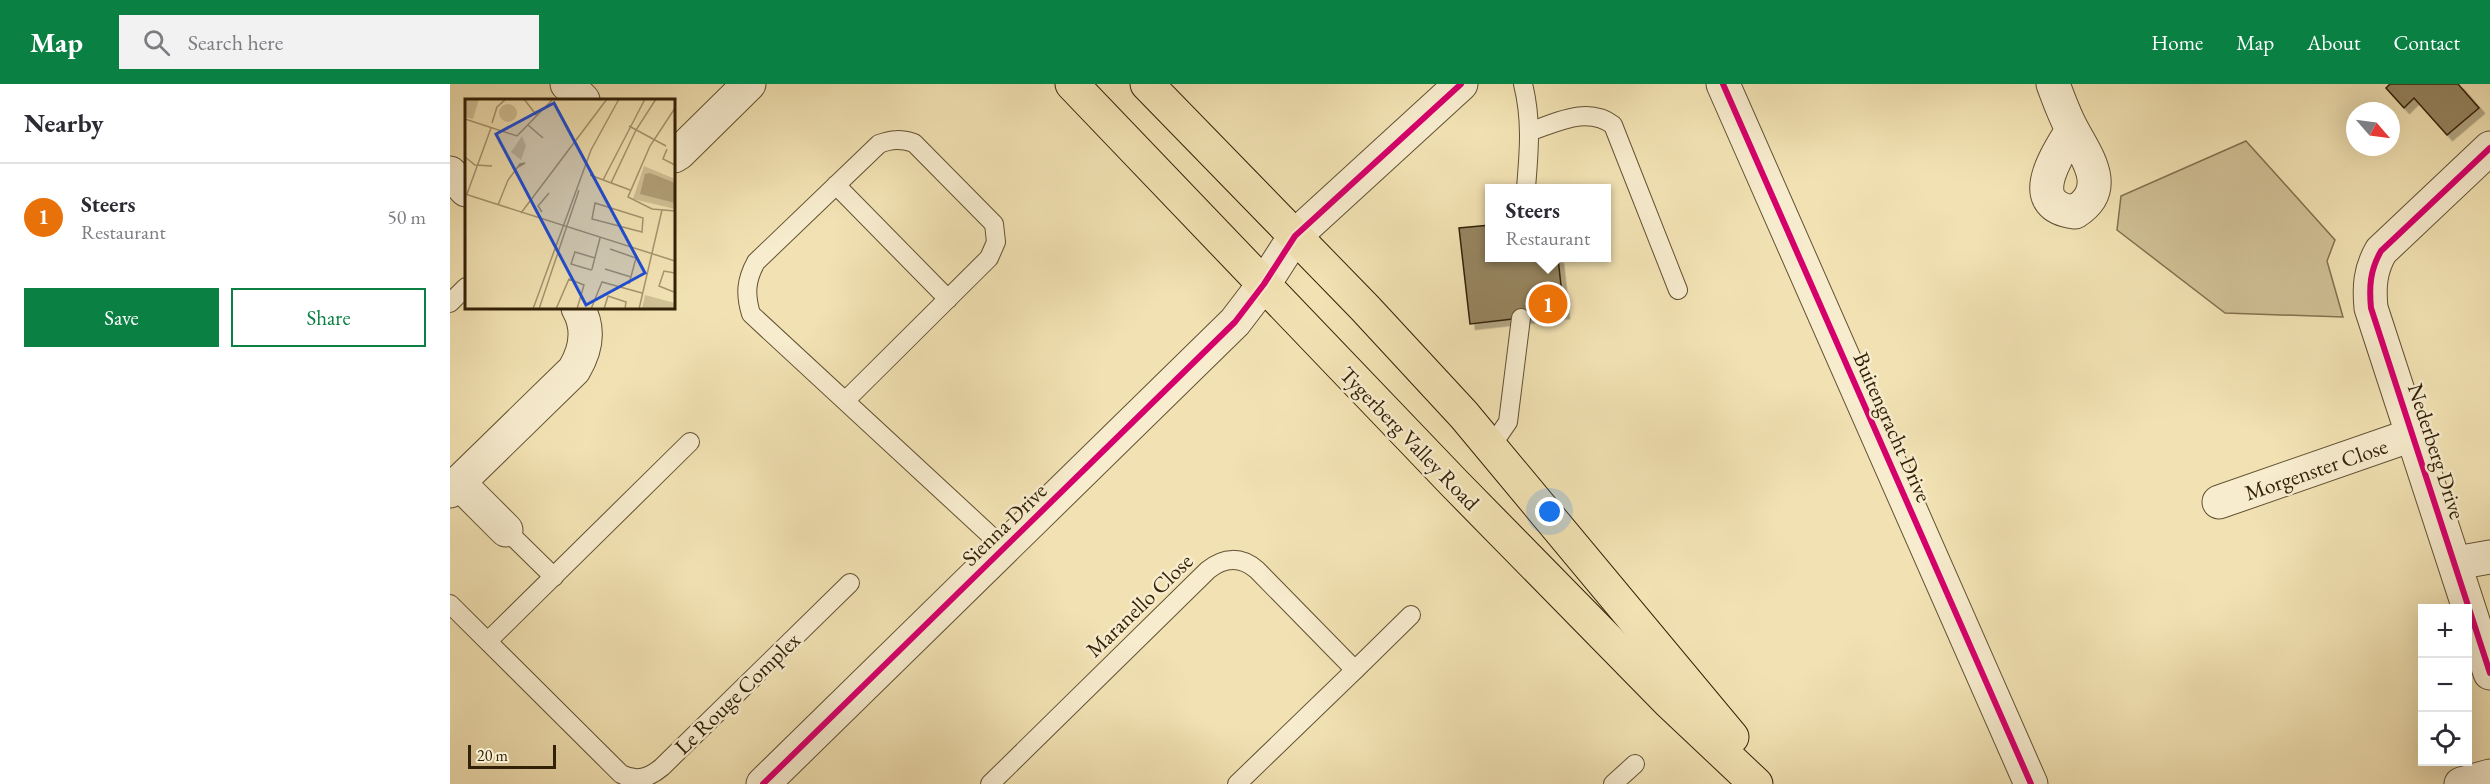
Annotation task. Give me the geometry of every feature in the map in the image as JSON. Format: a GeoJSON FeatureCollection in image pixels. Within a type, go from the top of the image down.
{"type":"FeatureCollection","features":[{"type":"Feature","properties":{"kind":"main road","name":"Tygerberg Valley Road"},"geometry":{"type":"LineString","coordinates":[[1072,84],[1333,358],[1669,702],[1756,784]]}},
{"type":"Feature","properties":{"kind":"main road"},"geometry":{"type":"LineString","coordinates":[[1147,84],[1373,316],[1464,415],[1772,784]]}},
{"type":"Feature","properties":{"kind":"street"},"geometry":{"type":"LineString","coordinates":[[567,84],[582,99]]}},
{"type":"Feature","properties":{"kind":"street"},"geometry":{"type":"LineString","coordinates":[[675,155],[749,84]]}},
{"type":"Feature","properties":{"kind":"street"},"geometry":{"type":"LineString","coordinates":[[1295,236],[1461,84]]}},
{"type":"Feature","properties":{"kind":"street","name":"Buitengracht Drive"},"geometry":{"type":"LineString","coordinates":[[1723,84],[2031,784]]}},
{"type":"Feature","properties":{"kind":"street"},"geometry":{"type":"LineString","coordinates":[[2053,84],[2072,130]]}},
{"type":"Feature","properties":{"kind":"street","name":"Nederberg Drive"},"geometry":{"type":"LineString","coordinates":[[2490,148],[2381,251],[2371,273],[2369,291],[2371,308],[2490,672]]}},
{"type":"Feature","properties":{"kind":"street"},"geometry":{"type":"LineString","coordinates":[[450,173],[465,189]]}},
{"type":"Feature","properties":{"kind":"street","name":"Sienna Drive"},"geometry":{"type":"LineString","coordinates":[[763,784],[1235,322],[1264,284],[1295,236]]}},
{"type":"Feature","properties":{"kind":"street"},"geometry":{"type":"LineString","coordinates":[[506,530],[454,487],[574,370],[581,359],[586,335],[585,323],[578,309]]}},
{"type":"Feature","properties":{"kind":"street","name":"Morgenster Close"},"geometry":{"type":"LineString","coordinates":[[2219,502],[2412,435]]}},
{"type":"Feature","properties":{"kind":"street"},"geometry":{"type":"LineString","coordinates":[[2456,563],[2490,558]]}},
{"type":"Feature","properties":{"kind":"street"},"geometry":{"type":"LineString","coordinates":[[2461,784],[2490,776]]}},
{"type":"Feature","properties":{"kind":"lane"},"geometry":{"type":"LineString","coordinates":[[1523,84],[1529,107],[1531,131],[1526,184]]}},
{"type":"Feature","properties":{"kind":"lane"},"geometry":{"type":"LineString","coordinates":[[1531,131],[1582,115],[1594,115],[1613,125],[1678,290]]}},
{"type":"Feature","properties":{"kind":"lane"},"geometry":{"type":"LineString","coordinates":[[845,401],[994,251],[997,233],[994,224],[914,143],[905,140],[896,139],[879,144],[756,262],[747,284],[746,299],[751,314],[845,401],[1004,548]]}},
{"type":"Feature","properties":{"kind":"lane"},"geometry":{"type":"LineString","coordinates":[[836,185],[948,299]]}},
{"type":"Feature","properties":{"kind":"lane"},"geometry":{"type":"LineString","coordinates":[[450,303],[465,288]]}},
{"type":"Feature","properties":{"kind":"lane"},"geometry":{"type":"LineString","coordinates":[[1490,448],[1509,422],[1521,318]]}},
{"type":"Feature","properties":{"kind":"lane"},"geometry":{"type":"LineString","coordinates":[[488,642],[690,442]]}},
{"type":"Feature","properties":{"kind":"lane"},"geometry":{"type":"LineString","coordinates":[[506,530],[554,577]]}},
{"type":"Feature","properties":{"kind":"lane","name":"Maranello Close"},"geometry":{"type":"LineString","coordinates":[[990,784],[1208,570],[1224,560],[1233,559],[1250,564],[1354,670]]}},
{"type":"Feature","properties":{"kind":"lane","name":"Le Rouge Complex"},"geometry":{"type":"LineString","coordinates":[[450,604],[621,774],[633,778],[644,778],[662,767],[850,583]]}},
{"type":"Feature","properties":{"kind":"lane"},"geometry":{"type":"LineString","coordinates":[[1237,784],[1411,615]]}},
{"type":"Feature","properties":{"kind":"lane"},"geometry":{"type":"LineString","coordinates":[[1613,784],[1635,764]]}},
{"type":"Feature","properties":{"kind":"shaded area"},"geometry":{"type":"Polygon","coordinates":[[[2246,141],[2335,240],[2327,261],[2343,317],[2225,313],[2117,230],[2121,196],[2246,141]]]}},
{"type":"Feature","properties":{"kind":"building"},"geometry":{"type":"Polygon","coordinates":[[[2390,84],[2458,84],[2479,108],[2447,135],[2414,98],[2404,108],[2386,88],[2390,84]]]}},
{"type":"Feature","properties":{"kind":"building"},"geometry":{"type":"Polygon","coordinates":[[[1485,225],[1485,262],[1558,262],[1564,313],[1470,324],[1459,228],[1485,225]]]}},
{"type":"Feature","properties":{"kind":"cycle path"},"geometry":{"type":"LineString","coordinates":[[763,784],[1235,322],[1264,284],[1295,236],[1461,84]]}},
{"type":"Feature","properties":{"kind":"cycle path"},"geometry":{"type":"LineString","coordinates":[[1723,84],[2031,784]]}},
{"type":"Feature","properties":{"kind":"cycle path"},"geometry":{"type":"LineString","coordinates":[[2490,148],[2381,251],[2372,272],[2370,293],[2371,308],[2490,673]]}},
{"type":"Feature","properties":{"kind":"place","name":"Steers"},"geometry":{"type":"Point","coordinates":[1548,304]}}]}
